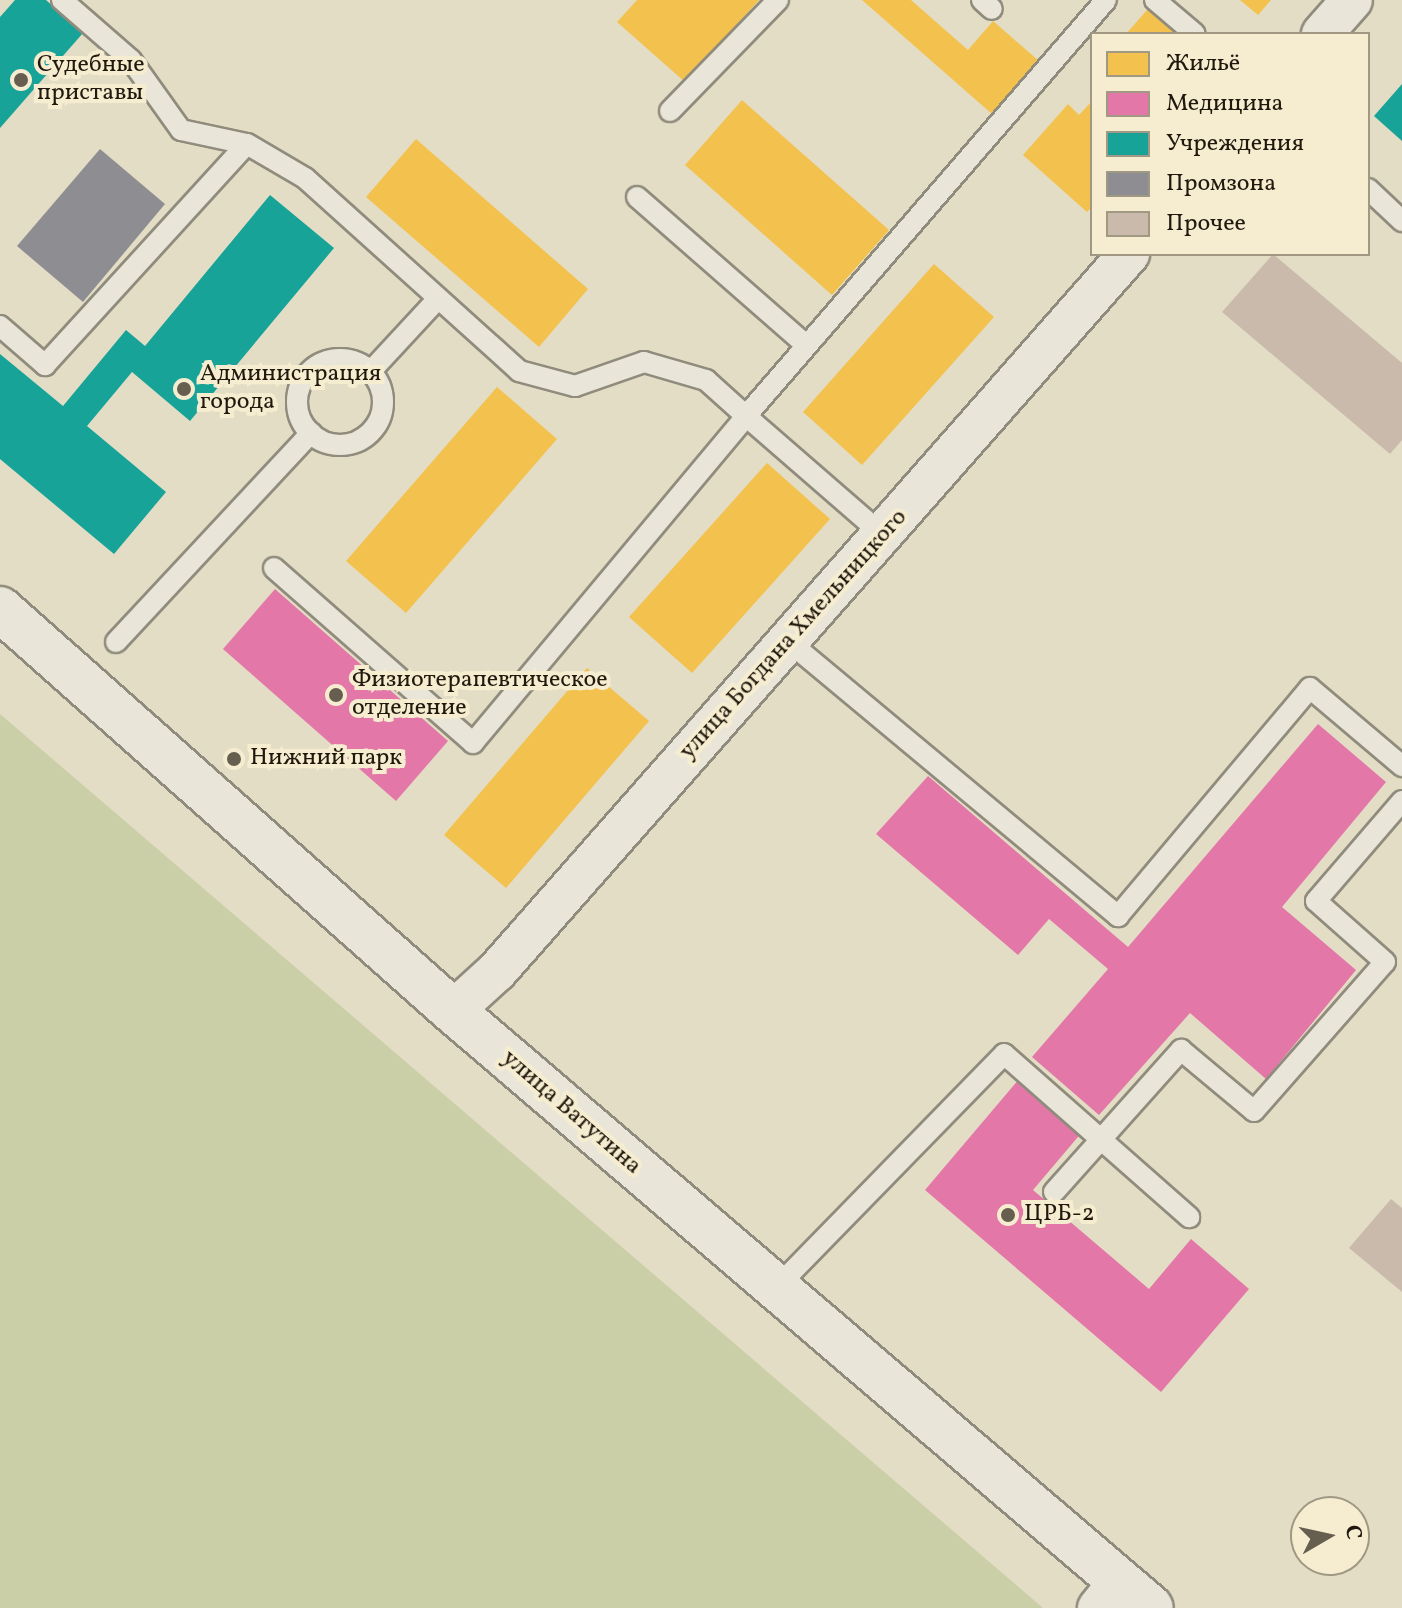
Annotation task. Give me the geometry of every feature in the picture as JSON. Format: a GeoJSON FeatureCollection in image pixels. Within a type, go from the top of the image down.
{"type":"FeatureCollection","features":[{"type":"Feature","properties":{"kind":"main road","name":"улица Ватутина"},"geometry":{"type":"LineString","coordinates":[[0,609],[453,1011],[775,1289],[1123,1599]]}},
{"type":"Feature","properties":{"kind":"street"},"geometry":{"type":"LineString","coordinates":[[1324,32],[1352,0]]}},
{"type":"Feature","properties":{"kind":"street","name":"улица Богдана Хмельницкого"},"geometry":{"type":"LineString","coordinates":[[453,1011],[497,971],[1127,256]]}},
{"type":"Feature","properties":{"kind":"lane"},"geometry":{"type":"LineString","coordinates":[[62,0],[131,60],[181,130],[247,144],[305,178],[435,302],[519,371],[575,386],[644,362],[706,380],[883,535]]}},
{"type":"Feature","properties":{"kind":"lane"},"geometry":{"type":"LineString","coordinates":[[670,111],[778,0]]}},
{"type":"Feature","properties":{"kind":"lane"},"geometry":{"type":"LineString","coordinates":[[274,568],[473,743],[805,344],[1106,0]]}},
{"type":"Feature","properties":{"kind":"lane"},"geometry":{"type":"LineString","coordinates":[[1155,0],[1193,32]]}},
{"type":"Feature","properties":{"kind":"lane"},"geometry":{"type":"LineString","coordinates":[[0,326],[45,365],[247,144]]}},
{"type":"Feature","properties":{"kind":"lane"},"geometry":{"type":"LineString","coordinates":[[1370,191],[1402,221]]}},
{"type":"Feature","properties":{"kind":"lane"},"geometry":{"type":"LineString","coordinates":[[637,197],[805,344]]}},
{"type":"Feature","properties":{"kind":"lane"},"geometry":{"type":"LineString","coordinates":[[371,371],[435,302]]}},
{"type":"Feature","properties":{"kind":"lane"},"geometry":{"type":"LineString","coordinates":[[334,359],[371,371],[383,399],[375,426],[352,443],[311,433],[297,396],[310,371],[334,359]]}},
{"type":"Feature","properties":{"kind":"lane"},"geometry":{"type":"LineString","coordinates":[[116,642],[311,433]]}},
{"type":"Feature","properties":{"kind":"lane"},"geometry":{"type":"LineString","coordinates":[[788,641],[1118,916],[1310,688],[1402,766]]}},
{"type":"Feature","properties":{"kind":"lane"},"geometry":{"type":"LineString","coordinates":[[1054,1192],[1181,1050],[1254,1111],[1265,1099],[1385,962],[1316,901],[1402,801]]}},
{"type":"Feature","properties":{"kind":"lane"},"geometry":{"type":"LineString","coordinates":[[775,1289],[1004,1054],[1189,1217]]}},
{"type":"Feature","properties":{"kind":"green space"},"geometry":{"type":"Polygon","coordinates":[[[0,714],[1043,1608],[0,1608],[0,714]]]}},
{"type":"Feature","properties":{"kind":"building: Жильё"},"geometry":{"type":"Polygon","coordinates":[[[637,0],[759,0],[685,82],[617,22],[637,0]]]}},
{"type":"Feature","properties":{"kind":"building: Жильё"},"geometry":{"type":"Polygon","coordinates":[[[862,0],[911,0],[968,50],[993,21],[1039,61],[992,114],[862,0]]]}},
{"type":"Feature","properties":{"kind":"building: Жильё"},"geometry":{"type":"Polygon","coordinates":[[[1240,0],[1271,0],[1258,15],[1240,0]]]}},
{"type":"Feature","properties":{"kind":"building: Жильё"},"geometry":{"type":"Polygon","coordinates":[[[1154,2],[1188,32],[1128,32],[1154,2]]]}},
{"type":"Feature","properties":{"kind":"building: Жильё"},"geometry":{"type":"Polygon","coordinates":[[[742,100],[889,230],[832,295],[685,165],[742,100]]]}},
{"type":"Feature","properties":{"kind":"building: Жильё"},"geometry":{"type":"Polygon","coordinates":[[[1090,103],[1090,209],[1087,212],[1023,155],[1068,104],[1079,115],[1090,103]]]}},
{"type":"Feature","properties":{"kind":"building: Жильё"},"geometry":{"type":"Polygon","coordinates":[[[416,139],[588,289],[539,347],[366,197],[416,139]]]}},
{"type":"Feature","properties":{"kind":"building: Жильё"},"geometry":{"type":"Polygon","coordinates":[[[934,264],[994,317],[862,465],[803,412],[934,264]]]}},
{"type":"Feature","properties":{"kind":"building: Жильё"},"geometry":{"type":"Polygon","coordinates":[[[497,387],[557,439],[406,613],[346,561],[497,387]]]}},
{"type":"Feature","properties":{"kind":"building: Жильё"},"geometry":{"type":"Polygon","coordinates":[[[767,463],[830,519],[692,673],[629,617],[767,463]]]}},
{"type":"Feature","properties":{"kind":"building: Жильё"},"geometry":{"type":"Polygon","coordinates":[[[587,668],[649,721],[506,888],[444,835],[587,668]]]}},
{"type":"Feature","properties":{"kind":"building: Медицина","name":"Физиотерапевтическое отделение"},"geometry":{"type":"Polygon","coordinates":[[[275,589],[448,741],[396,801],[223,649],[275,589]]]}},
{"type":"Feature","properties":{"kind":"building: Медицина"},"geometry":{"type":"Polygon","coordinates":[[[1318,724],[1386,782],[1282,907],[1356,970],[1266,1079],[1190,1013],[1099,1115],[1032,1057],[1108,969],[1049,919],[1018,955],[876,834],[928,776],[1128,947],[1318,724]]]}},
{"type":"Feature","properties":{"kind":"building: Медицина","name":"ЦРБ-2"},"geometry":{"type":"Polygon","coordinates":[[[1020,1078],[1083,1131],[1033,1190],[1149,1289],[1191,1239],[1249,1289],[1161,1392],[925,1190],[1020,1078]]]}},
{"type":"Feature","properties":{"kind":"building: Учреждения","name":"Судебные приставы"},"geometry":{"type":"Polygon","coordinates":[[[15,0],[46,0],[83,33],[0,128],[0,17],[15,0]]]}},
{"type":"Feature","properties":{"kind":"building: Учреждения"},"geometry":{"type":"Polygon","coordinates":[[[1402,84],[1402,141],[1374,116],[1402,84]]]}},
{"type":"Feature","properties":{"kind":"building: Учреждения","name":"Администрация города"},"geometry":{"type":"Polygon","coordinates":[[[270,195],[334,248],[190,421],[132,372],[87,426],[166,492],[114,554],[0,459],[0,354],[63,406],[126,330],[145,346],[270,195]]]}},
{"type":"Feature","properties":{"kind":"building: Промзона"},"geometry":{"type":"Polygon","coordinates":[[[100,149],[165,204],[83,302],[17,246],[100,149]]]}},
{"type":"Feature","properties":{"kind":"building: Прочее"},"geometry":{"type":"Polygon","coordinates":[[[1271,256],[1275,256],[1402,363],[1402,440],[1390,454],[1222,312],[1271,256]]]}},
{"type":"Feature","properties":{"kind":"building: Прочее"},"geometry":{"type":"Polygon","coordinates":[[[1391,1199],[1402,1208],[1402,1292],[1349,1248],[1391,1199]]]}},
{"type":"Feature","properties":{"kind":"place","name":"Судебные приставы"},"geometry":{"type":"Point","coordinates":[21,80]}},
{"type":"Feature","properties":{"kind":"place","name":"Администрация города"},"geometry":{"type":"Point","coordinates":[184,389]}},
{"type":"Feature","properties":{"kind":"place","name":"Физиотерапевтическое отделение"},"geometry":{"type":"Point","coordinates":[336,695]}},
{"type":"Feature","properties":{"kind":"place","name":"Нижний парк"},"geometry":{"type":"Point","coordinates":[234,759]}},
{"type":"Feature","properties":{"kind":"place","name":"ЦРБ-2"},"geometry":{"type":"Point","coordinates":[1008,1215]}}]}
